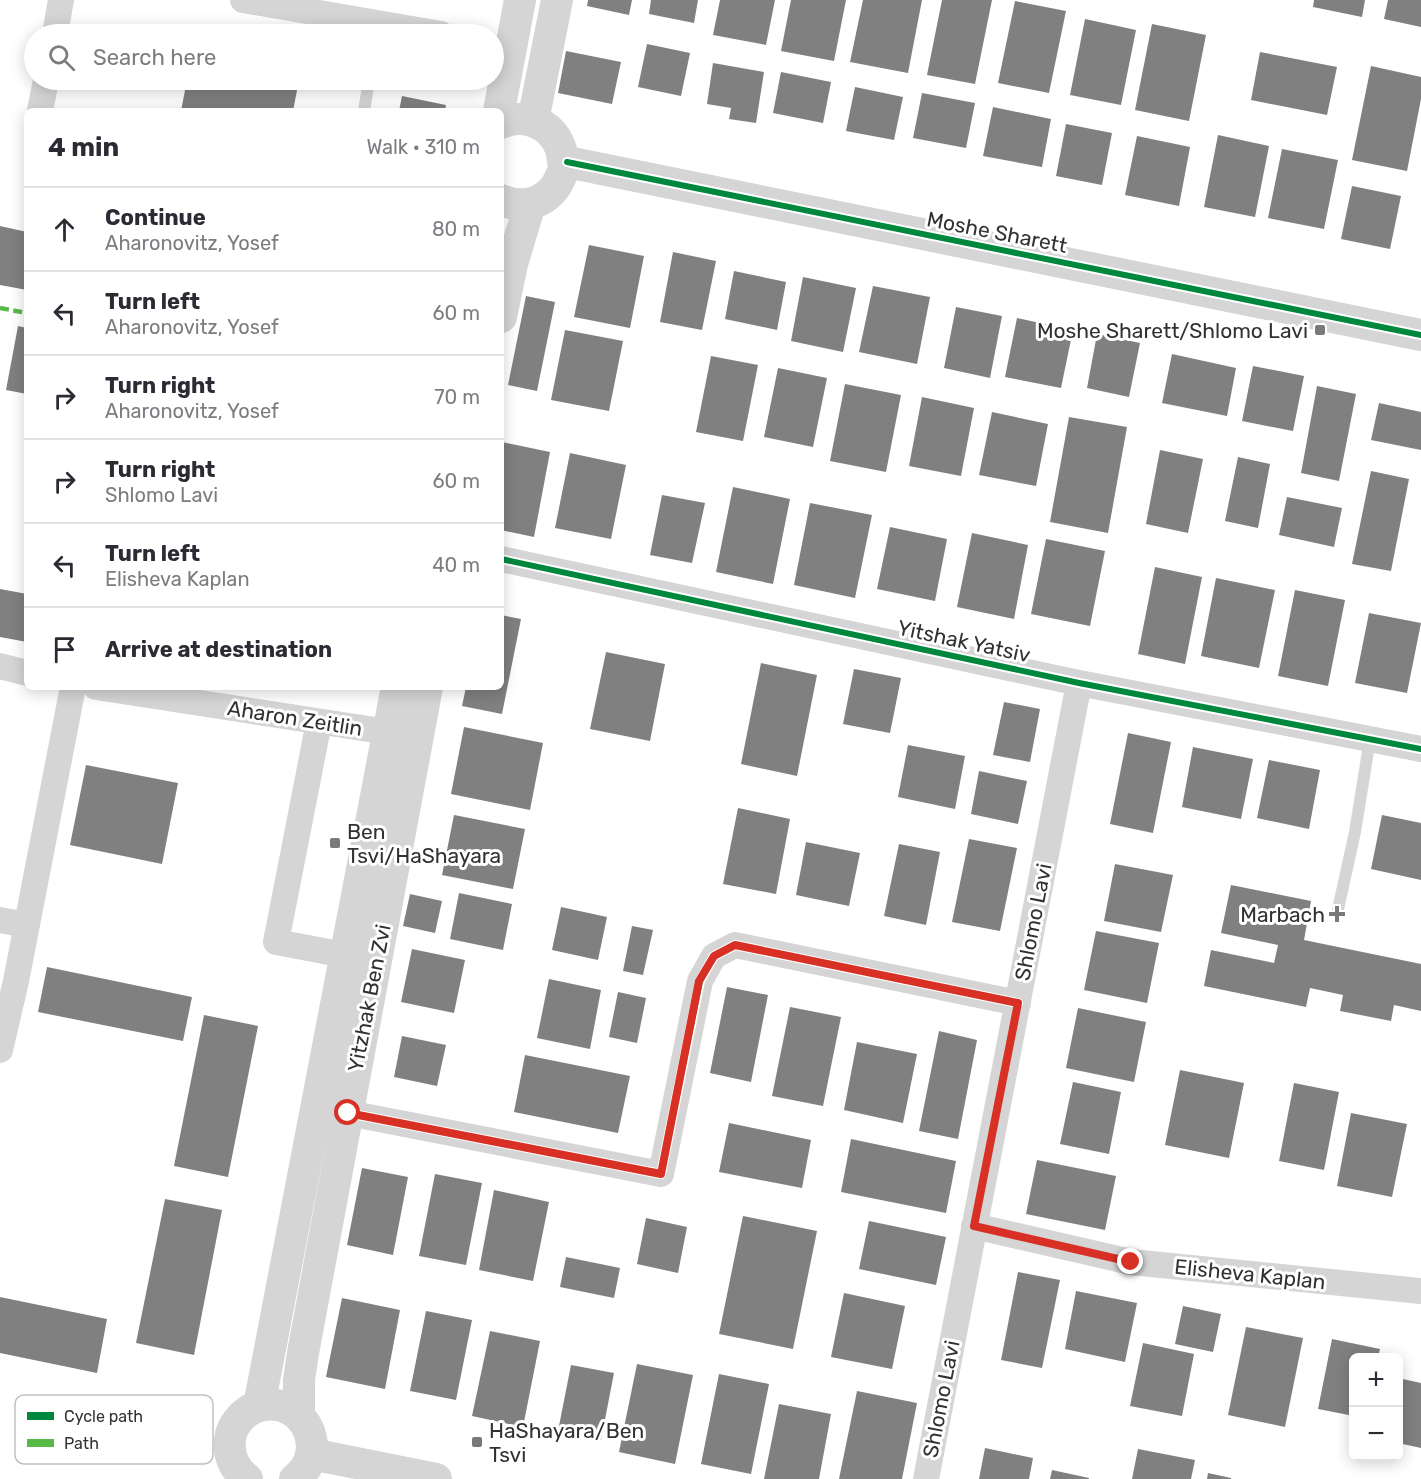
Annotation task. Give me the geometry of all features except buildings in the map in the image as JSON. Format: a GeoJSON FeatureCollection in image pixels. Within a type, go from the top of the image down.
{"type":"FeatureCollection","features":[{"type":"Feature","properties":{"kind":"street"},"geometry":{"type":"LineString","coordinates":[[56,24],[61,0]]}},
{"type":"Feature","properties":{"kind":"street"},"geometry":{"type":"LineString","coordinates":[[243,0],[354,24]]}},
{"type":"Feature","properties":{"kind":"street"},"geometry":{"type":"LineString","coordinates":[[504,41],[520,0]]}},
{"type":"Feature","properties":{"kind":"street"},"geometry":{"type":"LineString","coordinates":[[533,121],[557,0]]}},
{"type":"Feature","properties":{"kind":"street"},"geometry":{"type":"LineString","coordinates":[[41,108],[44,90]]}},
{"type":"Feature","properties":{"kind":"street"},"geometry":{"type":"LineString","coordinates":[[499,108],[500,90]]}},
{"type":"Feature","properties":{"kind":"street"},"geometry":{"type":"LineString","coordinates":[[504,122],[520,118],[545,126],[555,136],[561,148],[563,161],[567,162],[557,184],[550,193],[540,200],[516,202],[512,264],[504,303]]}},
{"type":"Feature","properties":{"kind":"street","name":"Moshe Sharett"},"geometry":{"type":"LineString","coordinates":[[567,162],[1421,335]]}},
{"type":"Feature","properties":{"kind":"street","name":"Yitshak Yatsiv"},"geometry":{"type":"LineString","coordinates":[[504,560],[1079,682],[1421,749]]}},
{"type":"Feature","properties":{"kind":"street"},"geometry":{"type":"LineString","coordinates":[[0,666],[24,672]]}},
{"type":"Feature","properties":{"kind":"street","name":"Shlomo Lavi"},"geometry":{"type":"LineString","coordinates":[[926,1479],[1079,682]]}},
{"type":"Feature","properties":{"kind":"street"},"geometry":{"type":"LineString","coordinates":[[0,1050],[16,981],[72,690]]}},
{"type":"Feature","properties":{"kind":"street","name":"Aharon Zeitlin"},"geometry":{"type":"LineString","coordinates":[[115,690],[388,732]]}},
{"type":"Feature","properties":{"kind":"street","name":"Yitzhak Ben Zvi"},"geometry":{"type":"LineString","coordinates":[[258,1406],[396,690]]}},
{"type":"Feature","properties":{"kind":"street","name":"Yitzhak Ben Zvi"},"geometry":{"type":"LineString","coordinates":[[299,1416],[298,1380],[426,690]]}},
{"type":"Feature","properties":{"kind":"street"},"geometry":{"type":"LineString","coordinates":[[319,722],[276,942],[345,955]]}},
{"type":"Feature","properties":{"kind":"street"},"geometry":{"type":"LineString","coordinates":[[0,920],[27,925]]}},
{"type":"Feature","properties":{"kind":"street"},"geometry":{"type":"LineString","coordinates":[[348,1113],[661,1174],[699,981],[714,956],[735,945],[1018,1003]]}},
{"type":"Feature","properties":{"kind":"street","name":"Elisheva Kaplan"},"geometry":{"type":"LineString","coordinates":[[974,1226],[1131,1262],[1421,1291]]}},
{"type":"Feature","properties":{"kind":"street"},"geometry":{"type":"LineString","coordinates":[[247,1479],[240,1474],[232,1462],[229,1448],[231,1434],[236,1422],[246,1412],[269,1404],[290,1409],[307,1427],[312,1440],[303,1467],[436,1479]]}},
{"type":"Feature","properties":{"kind":"lane"},"geometry":{"type":"LineString","coordinates":[[364,108],[367,90]]}},
{"type":"Feature","properties":{"kind":"lane"},"geometry":{"type":"LineString","coordinates":[[1337,914],[1355,832],[1370,739]]}},
{"type":"Feature","properties":{"kind":"marked path"},"geometry":{"type":"LineString","coordinates":[[0,308],[24,312]]}},
{"type":"Feature","properties":{"kind":"cycle path"},"geometry":{"type":"LineString","coordinates":[[567,162],[1421,335]]}},
{"type":"Feature","properties":{"kind":"cycle path"},"geometry":{"type":"LineString","coordinates":[[504,560],[1079,683],[1421,749]]}},
{"type":"Feature","properties":{"kind":"cycle path"},"geometry":{"type":"LineString","coordinates":[[348,1113],[661,1174],[700,981],[714,956],[735,945],[1018,1003]]}},
{"type":"Feature","properties":{"kind":"place","name":"Moshe Sharett/Shlomo Lavi"},"geometry":{"type":"Point","coordinates":[1320,330]}},
{"type":"Feature","properties":{"kind":"place","name":"Ben Tsvi/HaShayara"},"geometry":{"type":"Point","coordinates":[335,843]}},
{"type":"Feature","properties":{"kind":"place","name":"Marbach"},"geometry":{"type":"Point","coordinates":[1337,914]}},
{"type":"Feature","properties":{"kind":"place","name":"HaShayara/Ben Tsvi"},"geometry":{"type":"Point","coordinates":[477,1442]}},
{"type":"Feature","properties":{"kind":"route"},"geometry":{"type":"LineString","coordinates":[[348,1113],[661,1174],[699,981],[714,956],[735,945],[1018,1003],[974,1226],[1131,1262]]}}]}
